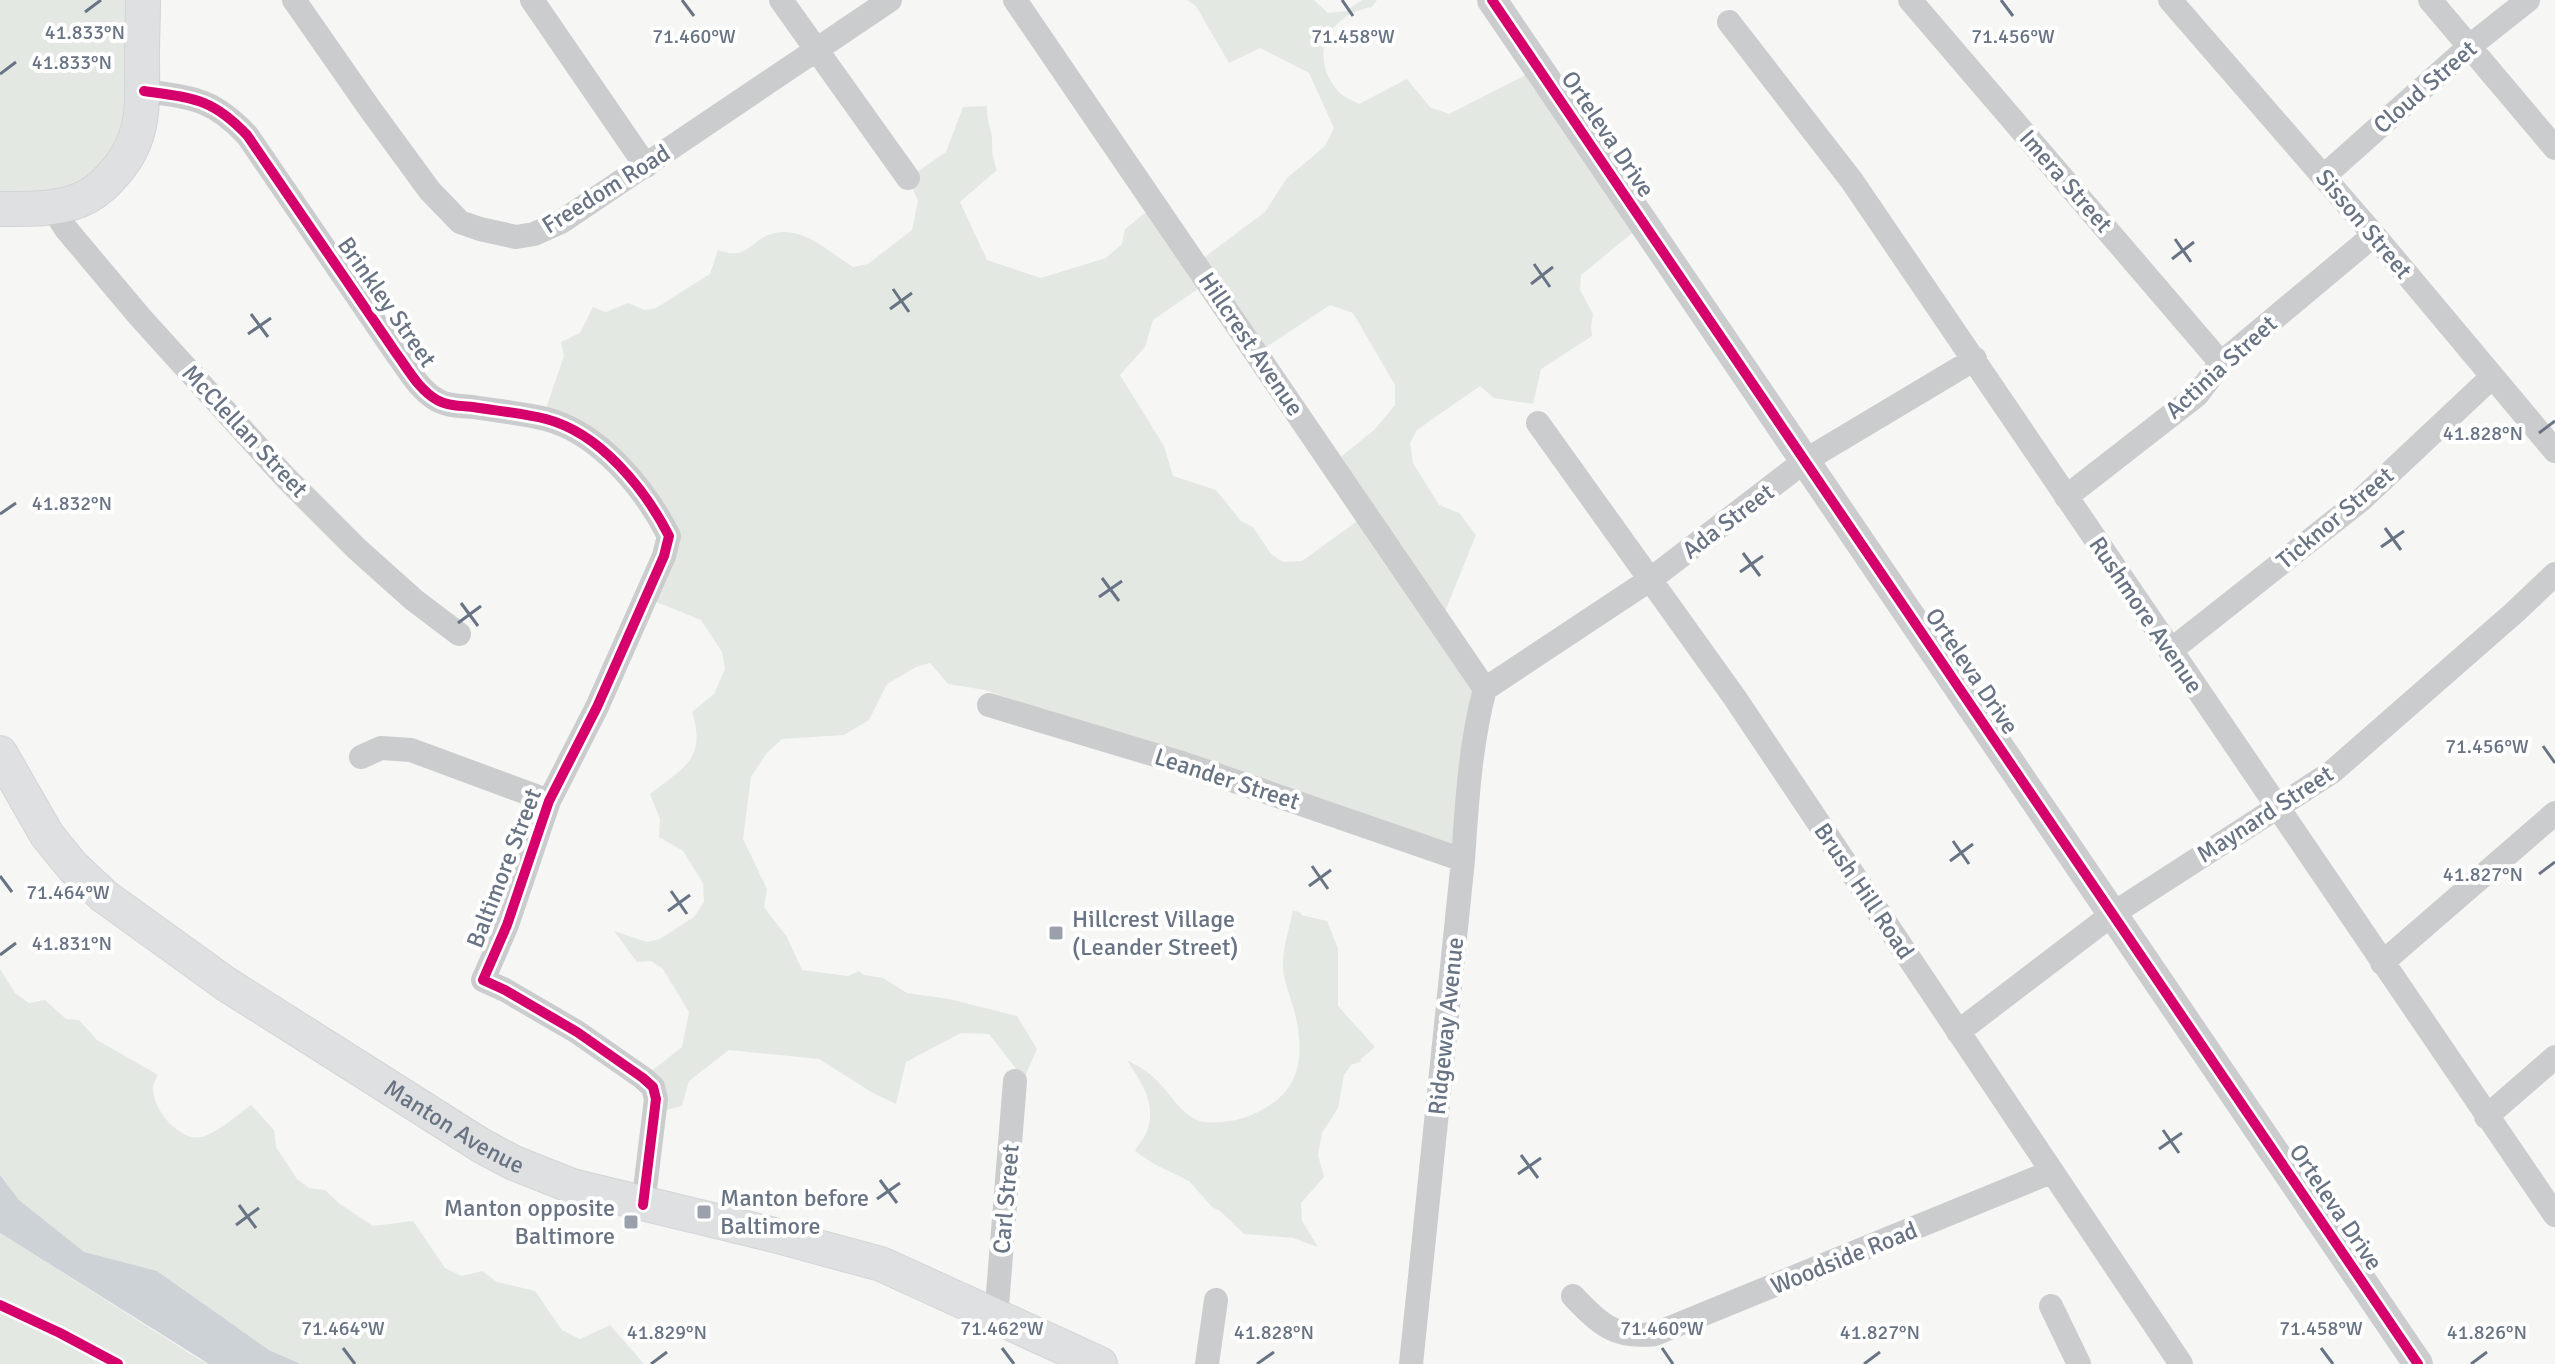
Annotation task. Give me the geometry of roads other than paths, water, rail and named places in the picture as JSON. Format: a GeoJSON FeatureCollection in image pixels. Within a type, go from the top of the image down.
{"type":"FeatureCollection","features":[{"type":"Feature","properties":{"kind":"main road"},"geometry":{"type":"LineString","coordinates":[[0,209],[52,207],[79,200],[94,193],[125,162],[136,140],[142,116],[143,0]]}},
{"type":"Feature","properties":{"kind":"main road","name":"Manton Avenue"},"geometry":{"type":"LineString","coordinates":[[0,753],[47,835],[73,867],[104,896],[226,984],[482,1146],[514,1163],[572,1186],[851,1254],[908,1275],[1100,1364]]}},
{"type":"Feature","properties":{"kind":"street","name":"Freedom Road"},"geometry":{"type":"LineString","coordinates":[[294,0],[444,207],[460,222],[516,237],[534,234],[561,222],[890,0]]}},
{"type":"Feature","properties":{"kind":"street"},"geometry":{"type":"LineString","coordinates":[[532,0],[646,166]]}},
{"type":"Feature","properties":{"kind":"street"},"geometry":{"type":"LineString","coordinates":[[781,0],[908,178]]}},
{"type":"Feature","properties":{"kind":"street","name":"Hillcrest Avenue"},"geometry":{"type":"LineString","coordinates":[[1015,0],[1485,689]]}},
{"type":"Feature","properties":{"kind":"street","name":"Orteleva Drive"},"geometry":{"type":"LineString","coordinates":[[1492,0],[2418,1364]]}},
{"type":"Feature","properties":{"kind":"street","name":"Imera Street"},"geometry":{"type":"LineString","coordinates":[[1910,0],[2221,363]]}},
{"type":"Feature","properties":{"kind":"street","name":"Sisson Street"},"geometry":{"type":"LineString","coordinates":[[2170,0],[2324,176],[2555,451]]}},
{"type":"Feature","properties":{"kind":"street"},"geometry":{"type":"LineString","coordinates":[[2430,0],[2555,148]]}},
{"type":"Feature","properties":{"kind":"street","name":"Cloud Street"},"geometry":{"type":"LineString","coordinates":[[2324,176],[2470,46],[2528,0]]}},
{"type":"Feature","properties":{"kind":"street","name":"Rushmore Avenue"},"geometry":{"type":"LineString","coordinates":[[1729,22],[1852,181],[2555,1215]]}},
{"type":"Feature","properties":{"kind":"street","name":"Brinkley Street"},"geometry":{"type":"LineString","coordinates":[[144,91],[196,98],[228,115],[247,135],[402,362],[430,395],[445,403],[547,420],[571,430],[612,460],[663,523]]}},
{"type":"Feature","properties":{"kind":"street","name":"McClellan Street"},"geometry":{"type":"LineString","coordinates":[[52,207],[66,229],[140,317],[285,477],[357,549],[414,600],[459,634]]}},
{"type":"Feature","properties":{"kind":"street","name":"Actinia Street"},"geometry":{"type":"LineString","coordinates":[[2066,497],[2197,395],[2221,363],[2374,235]]}},
{"type":"Feature","properties":{"kind":"street","name":"Ada Street"},"geometry":{"type":"LineString","coordinates":[[1485,689],[1651,579],[1806,460],[1975,359]]}},
{"type":"Feature","properties":{"kind":"street","name":"Ticknor Street"},"geometry":{"type":"LineString","coordinates":[[2170,651],[2361,500],[2492,377]]}},
{"type":"Feature","properties":{"kind":"street","name":"Brush Hill Road"},"geometry":{"type":"LineString","coordinates":[[1538,423],[1735,698],[2181,1364]]}},
{"type":"Feature","properties":{"kind":"street","name":"Baltimore Street"},"geometry":{"type":"LineString","coordinates":[[643,1205],[656,1099],[653,1087],[577,1032],[483,980],[507,925],[549,801],[597,707],[664,556],[669,536],[663,523]]}},
{"type":"Feature","properties":{"kind":"street","name":"Maynard Street"},"geometry":{"type":"LineString","coordinates":[[1958,1032],[2114,913],[2332,772],[2555,574]]}},
{"type":"Feature","properties":{"kind":"street","name":"Ridgeway Avenue"},"geometry":{"type":"LineString","coordinates":[[1411,1364],[1466,809],[1485,689]]}},
{"type":"Feature","properties":{"kind":"street","name":"Leander Street"},"geometry":{"type":"LineString","coordinates":[[989,705],[1185,764],[1463,860]]}},
{"type":"Feature","properties":{"kind":"street"},"geometry":{"type":"LineString","coordinates":[[361,757],[381,748],[411,750],[549,801]]}},
{"type":"Feature","properties":{"kind":"street"},"geometry":{"type":"LineString","coordinates":[[2382,963],[2555,813]]}},
{"type":"Feature","properties":{"kind":"street"},"geometry":{"type":"LineString","coordinates":[[2486,1117],[2555,1057]]}},
{"type":"Feature","properties":{"kind":"street","name":"Carl Street"},"geometry":{"type":"LineString","coordinates":[[996,1318],[1015,1081]]}},
{"type":"Feature","properties":{"kind":"street","name":"Woodside Road"},"geometry":{"type":"LineString","coordinates":[[1573,1296],[1608,1329],[1634,1336],[1655,1334],[2051,1172]]}},
{"type":"Feature","properties":{"kind":"street"},"geometry":{"type":"LineString","coordinates":[[1207,1364],[1216,1300]]}},
{"type":"Feature","properties":{"kind":"street"},"geometry":{"type":"LineString","coordinates":[[2051,1306],[2079,1364]]}},
{"type":"Feature","properties":{"kind":"place","name":"Hillcrest Village (Leander Street)"},"geometry":{"type":"Point","coordinates":[1056,933]}},
{"type":"Feature","properties":{"kind":"place","name":"Manton before Baltimore"},"geometry":{"type":"Point","coordinates":[704,1212]}},
{"type":"Feature","properties":{"kind":"place","name":"Manton opposite Baltimore"},"geometry":{"type":"Point","coordinates":[631,1222]}}]}
